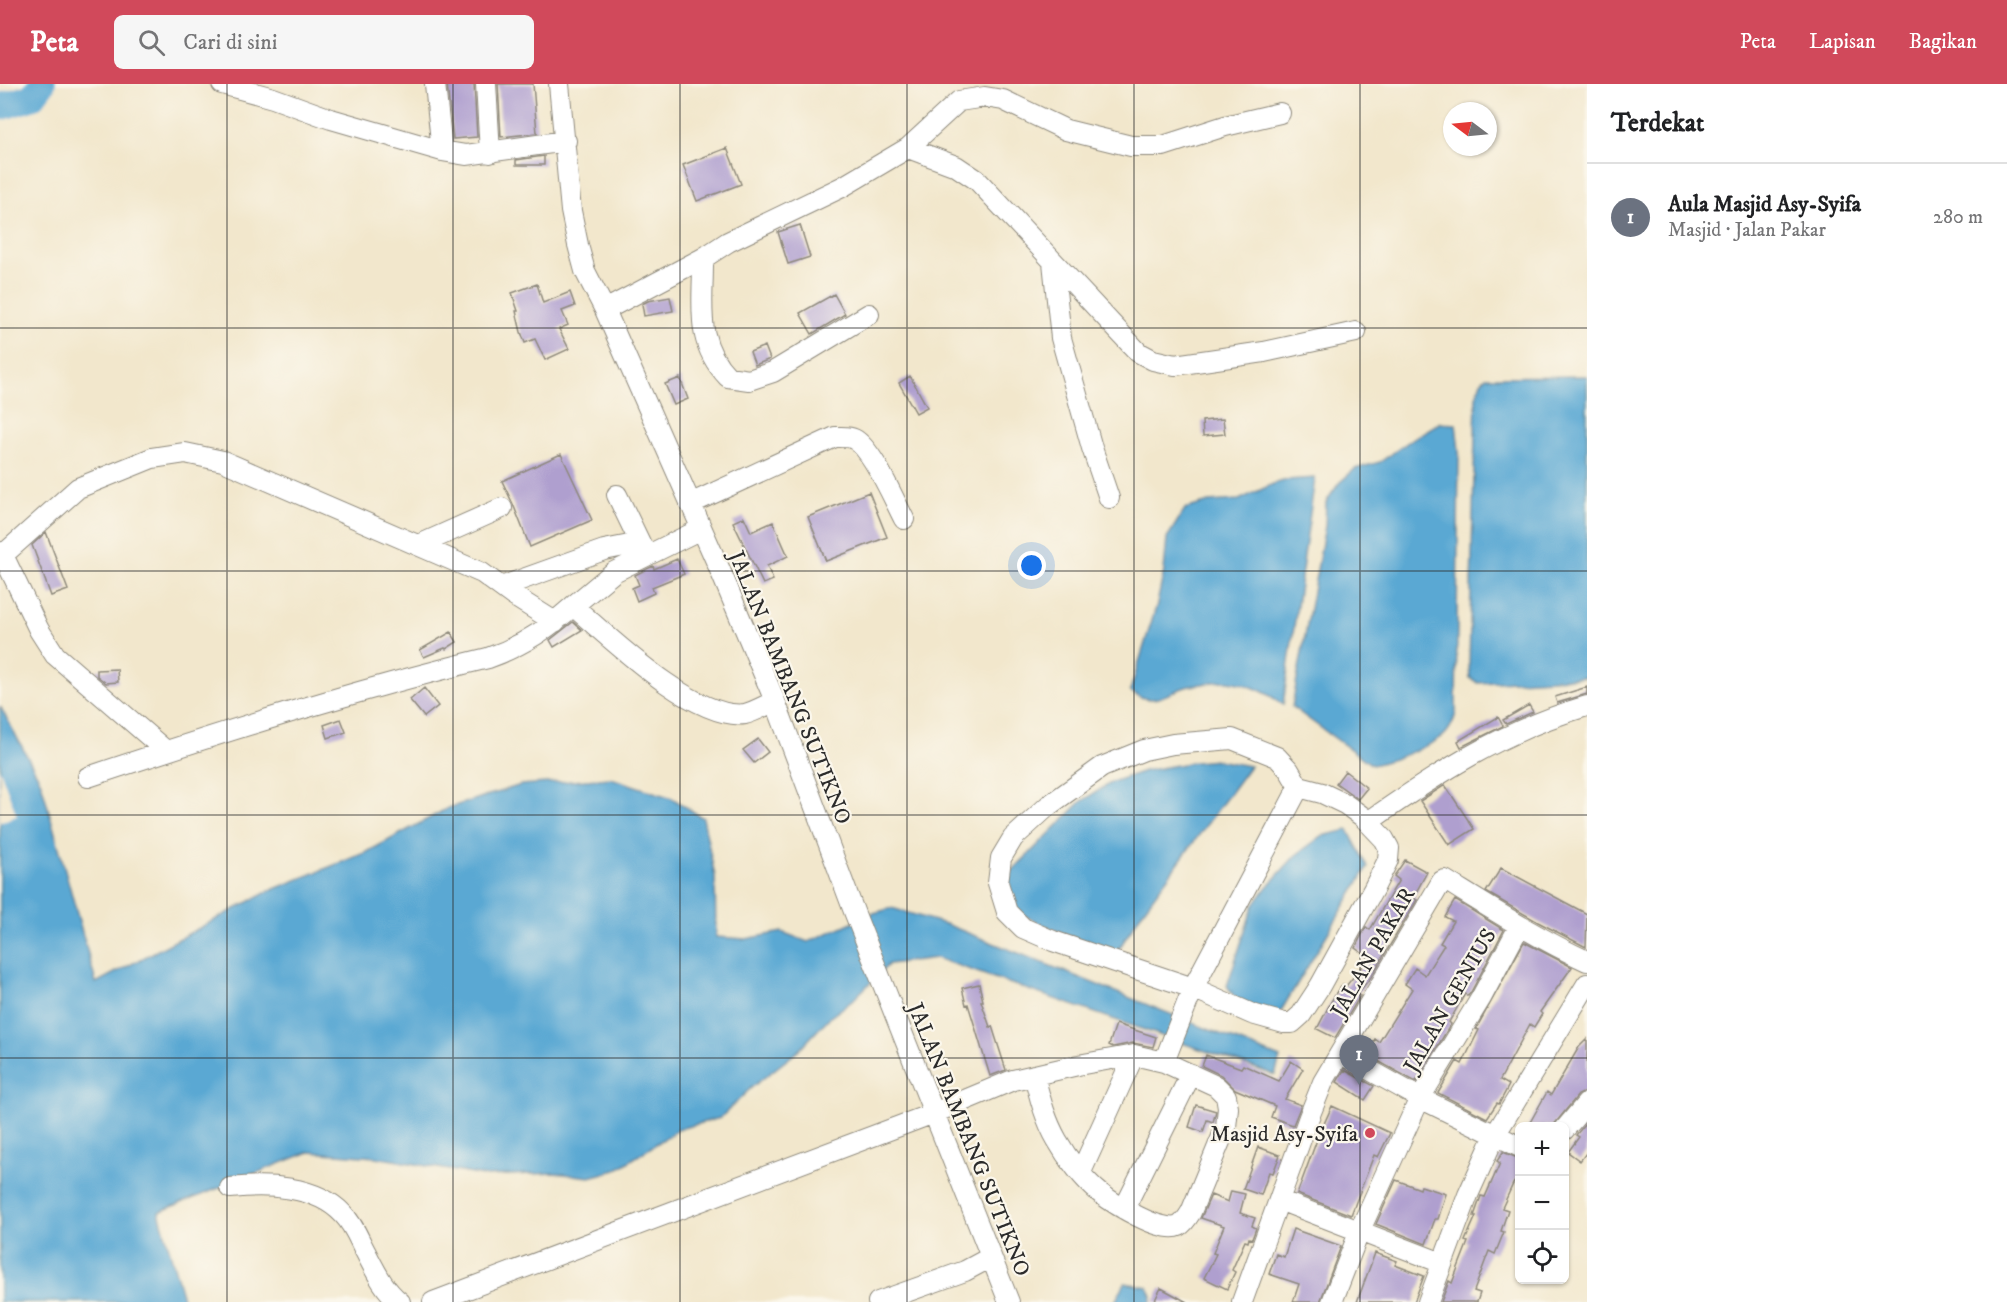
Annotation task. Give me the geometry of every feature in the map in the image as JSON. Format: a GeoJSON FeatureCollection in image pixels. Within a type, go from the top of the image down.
{"type":"FeatureCollection","features":[{"type":"Feature","properties":{"kind":"street"},"geometry":{"type":"LineString","coordinates":[[222,84],[275,91],[331,119],[442,151],[466,155],[566,141]]}},
{"type":"Feature","properties":{"kind":"street"},"geometry":{"type":"LineString","coordinates":[[435,84],[442,151]]}},
{"type":"Feature","properties":{"kind":"street"},"geometry":{"type":"LineString","coordinates":[[486,84],[490,153]]}},
{"type":"Feature","properties":{"kind":"street","name":"JALAN BAMBANG SUTIKNO"},"geometry":{"type":"LineString","coordinates":[[559,84],[571,211],[585,271],[605,310],[775,701],[855,914],[1009,1302]]}},
{"type":"Feature","properties":{"kind":"street"},"geometry":{"type":"LineString","coordinates":[[605,310],[749,231],[842,187],[908,148],[959,101],[985,97],[1004,100],[1066,130],[1131,146],[1163,146],[1225,126],[1280,113]]}},
{"type":"Feature","properties":{"kind":"street"},"geometry":{"type":"LineString","coordinates":[[908,148],[956,166],[977,180],[1138,352],[1153,360],[1175,365],[1264,352],[1356,332]]}},
{"type":"Feature","properties":{"kind":"street"},"geometry":{"type":"LineString","coordinates":[[705,256],[703,263],[704,336],[710,353],[728,377],[749,380],[773,372],[869,314]]}},
{"type":"Feature","properties":{"kind":"street"},"geometry":{"type":"LineString","coordinates":[[1053,262],[1061,338],[1109,498]]}},
{"type":"Feature","properties":{"kind":"street"},"geometry":{"type":"LineString","coordinates":[[690,504],[835,437],[845,437],[853,438],[863,447],[875,464],[904,519]]}},
{"type":"Feature","properties":{"kind":"street"},"geometry":{"type":"LineString","coordinates":[[166,751],[55,655],[39,630],[2,554],[78,488],[152,458],[184,453],[223,460],[482,573],[555,622]]}},
{"type":"Feature","properties":{"kind":"street"},"geometry":{"type":"LineString","coordinates":[[617,495],[643,550]]}},
{"type":"Feature","properties":{"kind":"street"},"geometry":{"type":"LineString","coordinates":[[419,545],[502,508]]}},
{"type":"Feature","properties":{"kind":"street"},"geometry":{"type":"LineString","coordinates":[[88,777],[337,698],[512,650],[555,622],[643,550],[701,529]]}},
{"type":"Feature","properties":{"kind":"street"},"geometry":{"type":"LineString","coordinates":[[501,587],[604,550],[643,550]]}},
{"type":"Feature","properties":{"kind":"street"},"geometry":{"type":"LineString","coordinates":[[573,606],[651,673],[691,699],[721,711],[745,714],[775,701]]}},
{"type":"Feature","properties":{"kind":"street"},"geometry":{"type":"LineString","coordinates":[[1368,822],[1459,760],[1502,737],[1532,724],[1587,706]]}},
{"type":"Feature","properties":{"kind":"street"},"geometry":{"type":"LineString","coordinates":[[1233,739],[1277,757],[1289,770],[1299,787],[1322,793],[1345,804],[1368,822],[1389,848],[1388,860],[1320,986],[1301,1015],[1292,1023],[1252,1014],[1191,994],[1023,928],[1007,912],[998,883],[1001,858],[1013,838],[1048,806],[1102,767],[1144,750],[1173,744],[1233,739]]}},
{"type":"Feature","properties":{"kind":"street"},"geometry":{"type":"LineString","coordinates":[[1168,1053],[1191,994],[1299,787]]}},
{"type":"Feature","properties":{"kind":"street","name":"JALAN PAKAR"},"geometry":{"type":"LineString","coordinates":[[1242,1302],[1323,1082],[1443,880],[1519,927],[1587,961]]}},
{"type":"Feature","properties":{"kind":"street","name":"JALAN GENIUS"},"geometry":{"type":"LineString","coordinates":[[1332,1302],[1360,1230],[1420,1098],[1481,998],[1519,927]]}},
{"type":"Feature","properties":{"kind":"street"},"geometry":{"type":"LineString","coordinates":[[1428,1302],[1468,1195],[1495,1135],[1587,984]]}},
{"type":"Feature","properties":{"kind":"street"},"geometry":{"type":"LineString","coordinates":[[433,1302],[934,1113],[1013,1080],[1034,1075],[1134,1054],[1168,1053],[1191,1074],[1216,1086],[1226,1096],[1228,1108],[1226,1127],[1191,1212],[1179,1226],[1157,1225],[1124,1209],[1099,1192],[1058,1142],[1043,1112],[1034,1075]]}},
{"type":"Feature","properties":{"kind":"street"},"geometry":{"type":"LineString","coordinates":[[1081,1172],[1134,1054]]}},
{"type":"Feature","properties":{"kind":"street"},"geometry":{"type":"LineString","coordinates":[[1341,1054],[1420,1098],[1515,1145]]}},
{"type":"Feature","properties":{"kind":"street"},"geometry":{"type":"LineString","coordinates":[[1124,1209],[1191,1074]]}},
{"type":"Feature","properties":{"kind":"street"},"geometry":{"type":"LineString","coordinates":[[1569,1124],[1587,1103]]}},
{"type":"Feature","properties":{"kind":"street"},"geometry":{"type":"LineString","coordinates":[[230,1188],[253,1185],[281,1186],[315,1196],[335,1206],[351,1223],[380,1280],[400,1302]]}},
{"type":"Feature","properties":{"kind":"street"},"geometry":{"type":"LineString","coordinates":[[1279,1200],[1442,1263]]}},
{"type":"Feature","properties":{"kind":"street"},"geometry":{"type":"LineString","coordinates":[[878,1302],[964,1271],[991,1257]]}},
{"type":"Feature","properties":{"kind":"water"},"geometry":{"type":"Polygon","coordinates":[[[1587,376],[1587,677],[1478,683],[1470,678],[1469,665],[1476,397],[1481,382],[1486,377],[1587,376]]]}},
{"type":"Feature","properties":{"kind":"water"},"geometry":{"type":"Polygon","coordinates":[[[1439,423],[1456,424],[1459,451],[1456,713],[1447,732],[1436,741],[1408,754],[1372,765],[1292,707],[1325,526],[1326,502],[1339,483],[1355,469],[1380,462],[1439,423]]]}},
{"type":"Feature","properties":{"kind":"water"},"geometry":{"type":"Polygon","coordinates":[[[1315,478],[1283,705],[1257,689],[1228,681],[1186,687],[1152,699],[1145,699],[1130,691],[1157,604],[1164,571],[1167,538],[1185,509],[1209,502],[1239,500],[1287,480],[1315,478]]]}},
{"type":"Feature","properties":{"kind":"water"},"geometry":{"type":"Polygon","coordinates":[[[0,706],[41,782],[96,983],[269,891],[367,852],[448,808],[521,785],[611,778],[672,798],[703,818],[715,876],[716,937],[746,939],[782,932],[808,942],[870,914],[892,908],[948,925],[1280,1058],[1275,1075],[936,958],[889,964],[852,1001],[829,1018],[798,1051],[751,1088],[720,1118],[679,1129],[616,1170],[590,1177],[555,1173],[484,1176],[376,1157],[309,1152],[159,1212],[184,1302],[0,1302],[0,706]]]}},
{"type":"Feature","properties":{"kind":"water"},"geometry":{"type":"Polygon","coordinates":[[[1217,760],[1250,766],[1142,912],[1117,952],[1079,941],[1018,913],[1006,892],[1011,872],[1082,801],[1112,782],[1144,771],[1217,760]]]}},
{"type":"Feature","properties":{"kind":"water"},"geometry":{"type":"Polygon","coordinates":[[[1348,830],[1368,867],[1279,1014],[1238,1002],[1227,986],[1253,906],[1296,855],[1322,836],[1348,830]]]}},
{"type":"Feature","properties":{"kind":"water"},"geometry":{"type":"Polygon","coordinates":[[[1125,1283],[1148,1287],[1152,1296],[1151,1302],[1115,1302],[1125,1283]]]}},
{"type":"Feature","properties":{"kind":"pier"},"geometry":{"type":"Polygon","coordinates":[[[0,770],[17,816],[0,822],[0,770]]]}},
{"type":"Feature","properties":{"kind":"building"},"geometry":{"type":"Polygon","coordinates":[[[447,84],[474,84],[477,137],[453,139],[447,84]]]}},
{"type":"Feature","properties":{"kind":"building"},"geometry":{"type":"Polygon","coordinates":[[[498,84],[533,84],[537,133],[501,137],[498,84]]]}},
{"type":"Feature","properties":{"kind":"building"},"geometry":{"type":"Polygon","coordinates":[[[727,148],[741,184],[697,201],[683,165],[727,148]]]}},
{"type":"Feature","properties":{"kind":"building"},"geometry":{"type":"Polygon","coordinates":[[[544,156],[544,165],[516,165],[516,160],[544,156]]]}},
{"type":"Feature","properties":{"kind":"building"},"geometry":{"type":"Polygon","coordinates":[[[800,225],[810,257],[788,264],[778,232],[800,225]]]}},
{"type":"Feature","properties":{"kind":"building"},"geometry":{"type":"Polygon","coordinates":[[[537,284],[543,303],[570,292],[575,306],[562,311],[568,325],[559,329],[569,349],[545,360],[535,339],[525,343],[512,293],[537,284]]]}},
{"type":"Feature","properties":{"kind":"building"},"geometry":{"type":"Polygon","coordinates":[[[834,294],[845,314],[812,334],[800,313],[834,294]]]}},
{"type":"Feature","properties":{"kind":"building"},"geometry":{"type":"Polygon","coordinates":[[[670,297],[673,311],[644,316],[642,304],[670,297]]]}},
{"type":"Feature","properties":{"kind":"building"},"geometry":{"type":"Polygon","coordinates":[[[765,346],[770,359],[755,365],[750,352],[765,346]]]}},
{"type":"Feature","properties":{"kind":"building"},"geometry":{"type":"Polygon","coordinates":[[[910,376],[927,407],[916,413],[899,383],[910,376]]]}},
{"type":"Feature","properties":{"kind":"building"},"geometry":{"type":"Polygon","coordinates":[[[680,378],[688,399],[674,405],[665,384],[680,378]]]}},
{"type":"Feature","properties":{"kind":"building"},"geometry":{"type":"Polygon","coordinates":[[[1223,419],[1225,434],[1203,436],[1202,421],[1223,419]]]}},
{"type":"Feature","properties":{"kind":"building"},"geometry":{"type":"Polygon","coordinates":[[[561,454],[592,520],[530,547],[502,481],[561,454]]]}},
{"type":"Feature","properties":{"kind":"building"},"geometry":{"type":"Polygon","coordinates":[[[869,492],[887,537],[826,561],[808,517],[869,492]]]}},
{"type":"Feature","properties":{"kind":"building"},"geometry":{"type":"Polygon","coordinates":[[[744,517],[751,532],[773,522],[788,556],[767,566],[773,580],[763,584],[733,522],[744,517]]]}},
{"type":"Feature","properties":{"kind":"building"},"geometry":{"type":"Polygon","coordinates":[[[46,532],[68,590],[51,596],[32,545],[46,532]]]}},
{"type":"Feature","properties":{"kind":"building"},"geometry":{"type":"Polygon","coordinates":[[[677,559],[684,574],[652,587],[654,593],[637,601],[632,588],[639,585],[635,575],[653,566],[654,569],[677,559]]]}},
{"type":"Feature","properties":{"kind":"building"},"geometry":{"type":"Polygon","coordinates":[[[573,622],[582,630],[554,647],[550,640],[573,622]]]}},
{"type":"Feature","properties":{"kind":"building"},"geometry":{"type":"Polygon","coordinates":[[[451,632],[457,642],[446,649],[424,657],[420,650],[451,632]]]}},
{"type":"Feature","properties":{"kind":"building"},"geometry":{"type":"Polygon","coordinates":[[[117,669],[118,682],[106,683],[97,676],[97,670],[117,669]]]}},
{"type":"Feature","properties":{"kind":"building"},"geometry":{"type":"Polygon","coordinates":[[[1587,687],[1587,694],[1557,703],[1555,697],[1587,687]]]}},
{"type":"Feature","properties":{"kind":"building"},"geometry":{"type":"Polygon","coordinates":[[[424,688],[438,706],[424,717],[410,700],[424,688]]]}},
{"type":"Feature","properties":{"kind":"building"},"geometry":{"type":"Polygon","coordinates":[[[1529,705],[1533,712],[1506,724],[1503,720],[1529,705]]]}},
{"type":"Feature","properties":{"kind":"building"},"geometry":{"type":"Polygon","coordinates":[[[1498,717],[1503,726],[1461,747],[1458,741],[1498,717]]]}},
{"type":"Feature","properties":{"kind":"building"},"geometry":{"type":"Polygon","coordinates":[[[341,719],[346,732],[328,738],[324,725],[341,719]]]}},
{"type":"Feature","properties":{"kind":"building"},"geometry":{"type":"Polygon","coordinates":[[[758,739],[768,752],[754,763],[743,750],[758,739]]]}},
{"type":"Feature","properties":{"kind":"building"},"geometry":{"type":"Polygon","coordinates":[[[1345,771],[1367,788],[1358,799],[1336,783],[1345,771]]]}},
{"type":"Feature","properties":{"kind":"building"},"geometry":{"type":"Polygon","coordinates":[[[1445,785],[1474,829],[1449,845],[1420,801],[1445,785]]]}},
{"type":"Feature","properties":{"kind":"building"},"geometry":{"type":"Polygon","coordinates":[[[1405,860],[1427,872],[1413,898],[1417,900],[1371,977],[1357,994],[1360,996],[1335,1038],[1317,1029],[1343,984],[1346,986],[1369,958],[1355,948],[1366,927],[1370,930],[1399,880],[1394,876],[1405,860]]]}},
{"type":"Feature","properties":{"kind":"building"},"geometry":{"type":"Polygon","coordinates":[[[1501,868],[1587,914],[1586,947],[1486,892],[1501,868]]]}},
{"type":"Feature","properties":{"kind":"building"},"geometry":{"type":"Polygon","coordinates":[[[1455,900],[1504,930],[1471,992],[1468,996],[1465,994],[1449,1022],[1451,1024],[1416,1082],[1367,1055],[1375,1039],[1379,1042],[1412,989],[1405,984],[1415,968],[1425,975],[1444,945],[1440,943],[1453,921],[1445,917],[1455,900]]]}},
{"type":"Feature","properties":{"kind":"building"},"geometry":{"type":"Polygon","coordinates":[[[1524,942],[1572,967],[1540,1012],[1542,1014],[1534,1027],[1530,1024],[1500,1080],[1509,1085],[1499,1104],[1497,1103],[1487,1118],[1438,1093],[1457,1061],[1462,1064],[1479,1030],[1476,1029],[1524,942]]]}},
{"type":"Feature","properties":{"kind":"building"},"geometry":{"type":"Polygon","coordinates":[[[979,984],[983,1001],[981,1001],[990,1027],[992,1026],[1006,1070],[990,1076],[962,988],[979,984]]]}},
{"type":"Feature","properties":{"kind":"building"},"geometry":{"type":"Polygon","coordinates":[[[1116,1024],[1156,1037],[1153,1047],[1133,1043],[1113,1047],[1109,1045],[1116,1024]]]}},
{"type":"Feature","properties":{"kind":"building"},"geometry":{"type":"Polygon","coordinates":[[[1587,1039],[1587,1091],[1578,1095],[1556,1122],[1530,1122],[1547,1092],[1551,1095],[1579,1047],[1587,1039]]]}},
{"type":"Feature","properties":{"kind":"building"},"geometry":{"type":"Polygon","coordinates":[[[1206,1055],[1241,1068],[1243,1065],[1279,1081],[1291,1061],[1303,1069],[1285,1099],[1301,1105],[1293,1125],[1271,1117],[1275,1106],[1235,1089],[1221,1075],[1202,1066],[1206,1055]]]}},
{"type":"Feature","properties":{"kind":"building"},"geometry":{"type":"Polygon","coordinates":[[[1344,1070],[1374,1086],[1365,1100],[1337,1082],[1344,1070]]]}},
{"type":"Feature","properties":{"kind":"building"},"geometry":{"type":"Polygon","coordinates":[[[1196,1105],[1216,1111],[1213,1122],[1207,1120],[1203,1132],[1189,1127],[1196,1105]]]}},
{"type":"Feature","properties":{"kind":"building"},"geometry":{"type":"Polygon","coordinates":[[[1332,1106],[1390,1133],[1378,1157],[1374,1155],[1351,1215],[1297,1194],[1332,1106]]]}},
{"type":"Feature","properties":{"kind":"building"},"geometry":{"type":"Polygon","coordinates":[[[1585,1124],[1587,1125],[1587,1152],[1580,1161],[1569,1153],[1579,1137],[1576,1135],[1585,1124]]]}},
{"type":"Feature","properties":{"kind":"building"},"geometry":{"type":"Polygon","coordinates":[[[1258,1147],[1280,1155],[1273,1173],[1269,1172],[1261,1195],[1243,1189],[1258,1147]]]}},
{"type":"Feature","properties":{"kind":"building"},"geometry":{"type":"Polygon","coordinates":[[[1503,1152],[1515,1157],[1515,1181],[1502,1208],[1508,1210],[1501,1231],[1504,1232],[1495,1254],[1489,1251],[1474,1291],[1480,1293],[1477,1302],[1441,1302],[1449,1281],[1452,1283],[1468,1242],[1465,1241],[1476,1216],[1474,1216],[1481,1196],[1485,1197],[1500,1163],[1497,1161],[1503,1152]]]}},
{"type":"Feature","properties":{"kind":"building"},"geometry":{"type":"Polygon","coordinates":[[[1396,1180],[1420,1189],[1421,1186],[1446,1194],[1438,1219],[1435,1219],[1426,1244],[1376,1224],[1396,1180]]]}},
{"type":"Feature","properties":{"kind":"building"},"geometry":{"type":"Polygon","coordinates":[[[1231,1191],[1245,1194],[1240,1213],[1255,1218],[1252,1226],[1256,1228],[1252,1239],[1245,1241],[1232,1270],[1235,1272],[1227,1289],[1204,1278],[1216,1254],[1213,1253],[1224,1226],[1201,1218],[1211,1195],[1228,1202],[1231,1191]]]}},
{"type":"Feature","properties":{"kind":"building"},"geometry":{"type":"Polygon","coordinates":[[[1293,1229],[1341,1246],[1320,1302],[1293,1302],[1299,1284],[1269,1274],[1276,1254],[1284,1257],[1293,1229]]]}},
{"type":"Feature","properties":{"kind":"building"},"geometry":{"type":"Polygon","coordinates":[[[1375,1253],[1397,1261],[1395,1265],[1424,1276],[1414,1302],[1357,1302],[1375,1253]]]}},
{"type":"Feature","properties":{"kind":"building"},"geometry":{"type":"Polygon","coordinates":[[[1161,1288],[1187,1302],[1154,1302],[1161,1288]]]}},
{"type":"Feature","properties":{"kind":"waterway"},"geometry":{"type":"LineString","coordinates":[[0,107],[32,97],[42,84]]}},
{"type":"Feature","properties":{"kind":"place","name":"Aula Masjid Asy-Syifa"},"geometry":{"type":"Point","coordinates":[1359,1085]}},
{"type":"Feature","properties":{"kind":"place","name":"Masjid Asy-Syifa"},"geometry":{"type":"Point","coordinates":[1370,1133]}}]}
